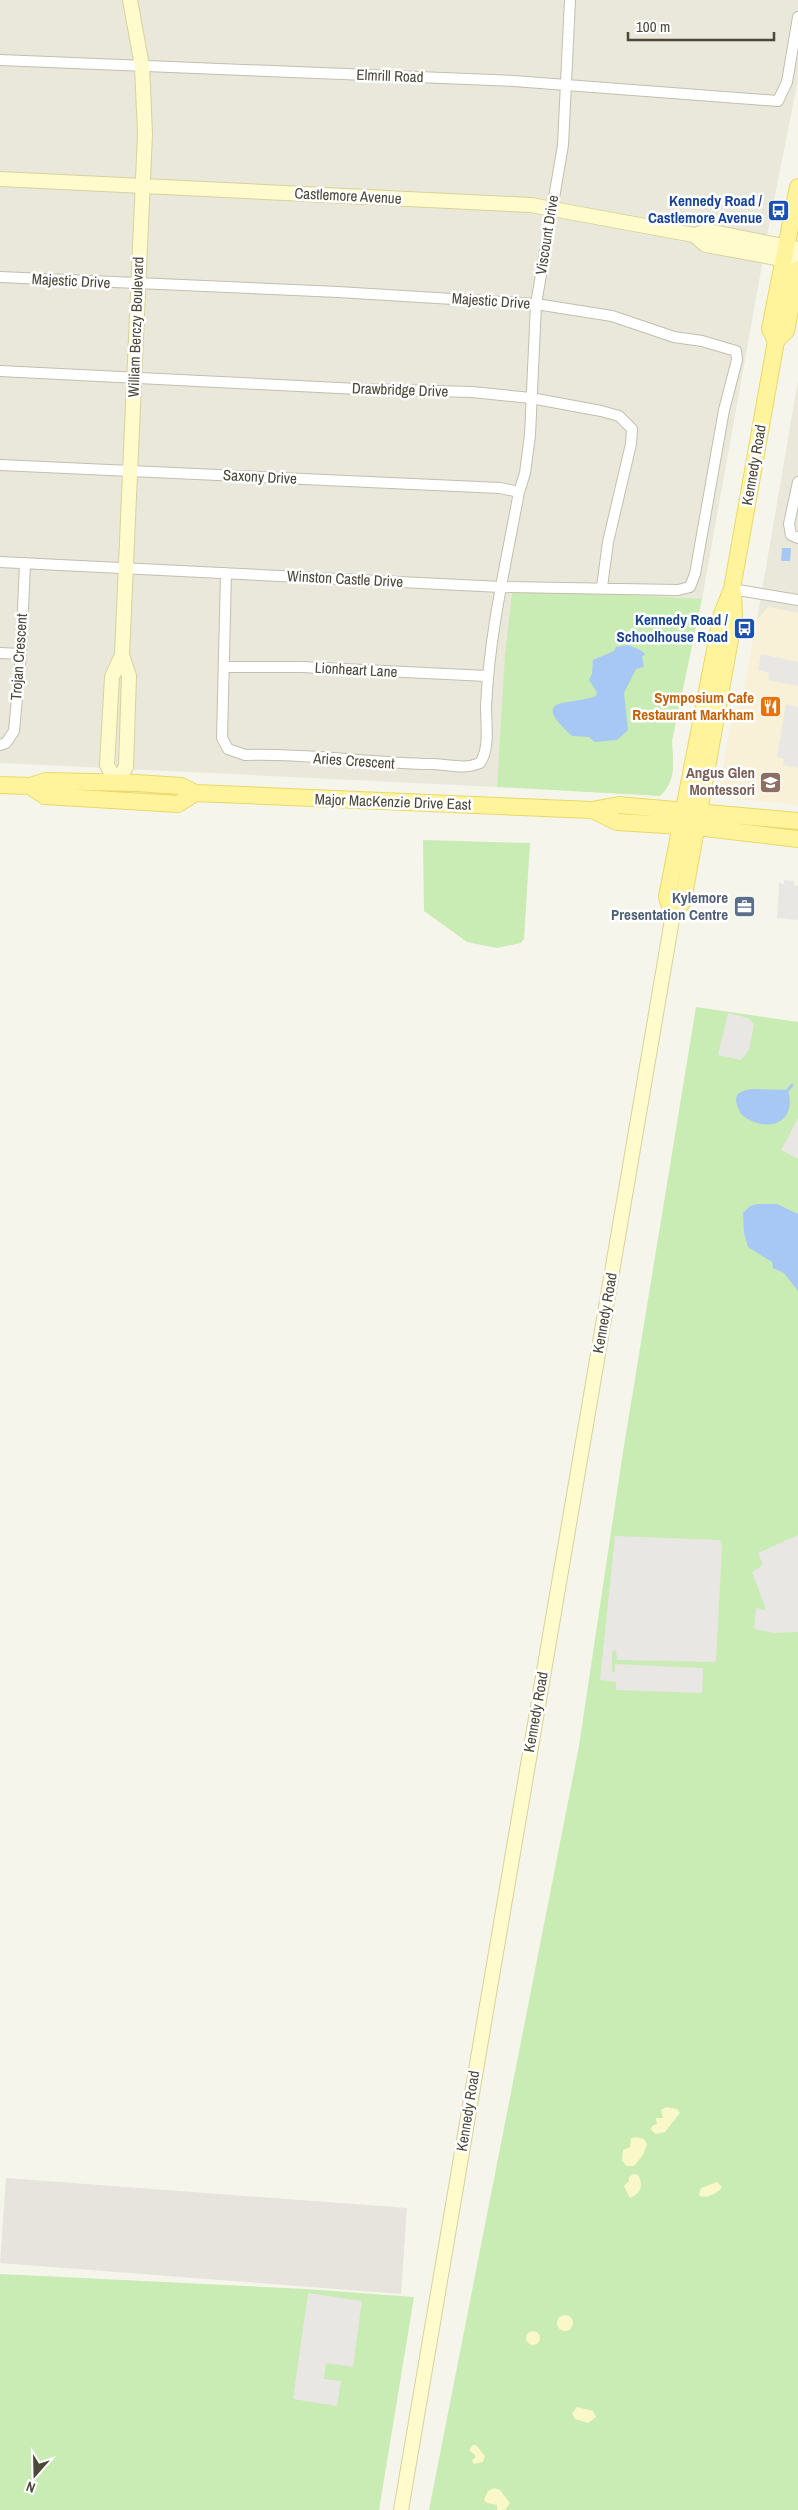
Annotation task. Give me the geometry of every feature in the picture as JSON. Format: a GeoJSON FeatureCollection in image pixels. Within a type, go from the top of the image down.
{"type":"FeatureCollection","features":[{"type":"Feature","properties":{"kind":"main road","name":"William Berczy Boulevard"},"geometry":{"type":"LineString","coordinates":[[116,782],[126,767],[129,676],[122,656],[145,101],[142,66],[130,0]]}},
{"type":"Feature","properties":{"kind":"main road","name":"Castlemore Avenue"},"geometry":{"type":"LineString","coordinates":[[0,179],[522,204],[552,207],[694,235],[708,231],[791,254]]}},
{"type":"Feature","properties":{"kind":"main road","name":"Kennedy Road"},"geometry":{"type":"LineString","coordinates":[[401,2510],[488,1994],[640,1117],[673,914],[667,897],[691,819],[722,614],[732,589],[776,341],[770,328],[791,254],[798,187]]}},
{"type":"Feature","properties":{"kind":"main road","name":"Kennedy Road"},"geometry":{"type":"LineString","coordinates":[[776,341],[786,331],[798,269]]}},
{"type":"Feature","properties":{"kind":"main road","name":"Major MacKenzie Drive East"},"geometry":{"type":"LineString","coordinates":[[0,785],[30,786],[46,781],[116,782],[181,786],[195,793],[592,810],[617,822],[691,819],[798,821]]}},
{"type":"Feature","properties":{"kind":"main road","name":"Major MacKenzie Drive East"},"geometry":{"type":"LineString","coordinates":[[30,786],[45,796],[178,804],[195,793]]}},
{"type":"Feature","properties":{"kind":"main road","name":"Major MacKenzie Drive East"},"geometry":{"type":"LineString","coordinates":[[691,819],[798,839]]}},
{"type":"Feature","properties":{"kind":"street","name":"Viscount Drive"},"geometry":{"type":"LineString","coordinates":[[501,587],[519,492],[525,473],[530,435],[536,304],[563,145],[570,0]]}},
{"type":"Feature","properties":{"kind":"street","name":"Elmrill Road"},"geometry":{"type":"LineString","coordinates":[[0,60],[567,84],[778,101],[787,82],[798,16]]}},
{"type":"Feature","properties":{"kind":"street","name":"Majestic Drive"},"geometry":{"type":"LineString","coordinates":[[0,277],[338,292],[536,304],[612,316],[674,337],[702,341],[736,352],[737,360],[724,410],[706,518],[695,574],[690,587]]}},
{"type":"Feature","properties":{"kind":"street","name":"Drawbridge Drive"},"geometry":{"type":"LineString","coordinates":[[0,371],[358,389],[472,392],[531,398],[619,416],[632,429],[608,542],[602,587]]}},
{"type":"Feature","properties":{"kind":"street","name":"Saxony Drive"},"geometry":{"type":"LineString","coordinates":[[0,465],[500,488],[519,492]]}},
{"type":"Feature","properties":{"kind":"street"},"geometry":{"type":"LineString","coordinates":[[798,482],[789,524],[791,535],[798,538]]}},
{"type":"Feature","properties":{"kind":"street","name":"Winston Castle Drive"},"geometry":{"type":"LineString","coordinates":[[0,562],[501,587],[602,587],[678,590],[690,587]]}},
{"type":"Feature","properties":{"kind":"street","name":"Trojan Crescent"},"geometry":{"type":"LineString","coordinates":[[0,745],[6,743],[14,732],[26,563]]}},
{"type":"Feature","properties":{"kind":"street","name":"Aries Crescent"},"geometry":{"type":"LineString","coordinates":[[226,573],[222,738],[228,749],[245,755],[458,767],[475,766],[484,757],[487,676],[501,587]]}},
{"type":"Feature","properties":{"kind":"street"},"geometry":{"type":"LineString","coordinates":[[732,589],[798,600]]}},
{"type":"Feature","properties":{"kind":"street"},"geometry":{"type":"LineString","coordinates":[[0,653],[21,654]]}},
{"type":"Feature","properties":{"kind":"street","name":"Lionheart Lane"},"geometry":{"type":"LineString","coordinates":[[224,667],[302,667],[487,676]]}},
{"type":"Feature","properties":{"kind":"shaded area"},"geometry":{"type":"Polygon","coordinates":[[[0,0],[798,0],[798,80],[770,220],[702,599],[512,594],[497,787],[0,763],[0,0]]]}},
{"type":"Feature","properties":{"kind":"shaded area"},"geometry":{"type":"Polygon","coordinates":[[[798,380],[798,613],[768,607],[757,620],[798,380]]]}},
{"type":"Feature","properties":{"kind":"shaded area"},"geometry":{"type":"Polygon","coordinates":[[[768,607],[798,613],[798,805],[729,798],[719,790],[731,721],[742,699],[757,620],[768,607]]]}},
{"type":"Feature","properties":{"kind":"shaded area"},"geometry":{"type":"Polygon","coordinates":[[[761,654],[798,662],[798,686],[768,680],[769,673],[758,670],[761,654]]]}},
{"type":"Feature","properties":{"kind":"shaded area"},"geometry":{"type":"Polygon","coordinates":[[[786,704],[798,707],[798,768],[783,765],[784,759],[777,757],[786,704]]]}},
{"type":"Feature","properties":{"kind":"shaded area"},"geometry":{"type":"Polygon","coordinates":[[[784,880],[794,881],[794,885],[798,886],[798,920],[777,918],[779,883],[784,884],[784,880]]]}},
{"type":"Feature","properties":{"kind":"shaded area"},"geometry":{"type":"Polygon","coordinates":[[[728,1013],[749,1018],[754,1025],[749,1050],[741,1060],[718,1055],[728,1013]]]}},
{"type":"Feature","properties":{"kind":"shaded area"},"geometry":{"type":"Polygon","coordinates":[[[798,1118],[798,1159],[781,1150],[798,1118]]]}},
{"type":"Feature","properties":{"kind":"shaded area"},"geometry":{"type":"Polygon","coordinates":[[[798,1535],[798,1632],[775,1633],[754,1629],[756,1608],[766,1610],[752,1572],[763,1565],[758,1553],[798,1535]]]}},
{"type":"Feature","properties":{"kind":"shaded area"},"geometry":{"type":"Polygon","coordinates":[[[615,1536],[720,1540],[722,1547],[716,1660],[714,1662],[617,1660],[616,1650],[612,1652],[612,1672],[615,1672],[615,1664],[703,1668],[702,1693],[616,1690],[616,1682],[600,1680],[615,1536]]]}},
{"type":"Feature","properties":{"kind":"shaded area"},"geometry":{"type":"Polygon","coordinates":[[[6,2178],[407,2208],[401,2294],[0,2263],[6,2178]]]}},
{"type":"Feature","properties":{"kind":"shaded area"},"geometry":{"type":"Polygon","coordinates":[[[308,2293],[362,2301],[353,2367],[326,2363],[324,2379],[341,2381],[337,2406],[293,2399],[308,2293]]]}},
{"type":"Feature","properties":{"kind":"green space"},"geometry":{"type":"Polygon","coordinates":[[[512,593],[600,593],[702,599],[672,741],[672,778],[660,796],[497,787],[505,655],[512,593]]]}},
{"type":"Feature","properties":{"kind":"green space"},"geometry":{"type":"Polygon","coordinates":[[[423,840],[530,843],[524,939],[521,943],[497,948],[467,942],[424,911],[423,840]]]}},
{"type":"Feature","properties":{"kind":"green space"},"geometry":{"type":"Polygon","coordinates":[[[696,1007],[798,1022],[798,2510],[429,2510],[579,1746],[623,1452],[696,1007]]]}},
{"type":"Feature","properties":{"kind":"green space"},"geometry":{"type":"Polygon","coordinates":[[[0,2274],[306,2289],[414,2297],[379,2510],[0,2510],[0,2274]]]}},
{"type":"Feature","properties":{"kind":"sand"},"geometry":{"type":"Polygon","coordinates":[[[666,2107],[677,2109],[680,2113],[665,2132],[656,2134],[651,2130],[652,2126],[657,2124],[656,2118],[663,2118],[661,2110],[666,2107]]]}},
{"type":"Feature","properties":{"kind":"sand"},"geometry":{"type":"Polygon","coordinates":[[[631,2138],[644,2139],[647,2144],[643,2155],[634,2166],[627,2166],[622,2161],[623,2150],[630,2147],[631,2138]]]}},
{"type":"Feature","properties":{"kind":"sand"},"geometry":{"type":"Polygon","coordinates":[[[633,2174],[638,2175],[641,2185],[639,2191],[630,2198],[624,2186],[633,2174]]]}},
{"type":"Feature","properties":{"kind":"sand"},"geometry":{"type":"Polygon","coordinates":[[[717,2182],[722,2187],[718,2191],[705,2197],[699,2195],[701,2188],[717,2182]]]}},
{"type":"Feature","properties":{"kind":"sand"},"geometry":{"type":"Polygon","coordinates":[[[565,2315],[571,2317],[573,2323],[571,2329],[565,2331],[559,2329],[557,2323],[559,2317],[565,2315]]]}},
{"type":"Feature","properties":{"kind":"sand"},"geometry":{"type":"Polygon","coordinates":[[[530,2331],[536,2331],[540,2338],[536,2345],[530,2345],[526,2341],[526,2335],[530,2331]]]}},
{"type":"Feature","properties":{"kind":"sand"},"geometry":{"type":"Polygon","coordinates":[[[577,2407],[593,2411],[596,2417],[588,2423],[575,2419],[572,2413],[577,2407]]]}},
{"type":"Feature","properties":{"kind":"sand"},"geometry":{"type":"Polygon","coordinates":[[[473,2445],[476,2445],[485,2456],[483,2462],[474,2464],[472,2461],[476,2456],[469,2450],[473,2445]]]}},
{"type":"Feature","properties":{"kind":"sand"},"geometry":{"type":"Polygon","coordinates":[[[494,2488],[500,2490],[510,2503],[505,2510],[497,2510],[497,2505],[487,2503],[484,2500],[488,2491],[494,2488]]]}},
{"type":"Feature","properties":{"kind":"water"},"geometry":{"type":"Polygon","coordinates":[[[782,548],[791,548],[790,561],[781,561],[782,548]]]}},
{"type":"Feature","properties":{"kind":"water"},"geometry":{"type":"Polygon","coordinates":[[[628,645],[645,654],[642,657],[644,667],[636,669],[624,693],[628,730],[617,740],[595,742],[589,737],[572,736],[559,723],[553,714],[553,708],[557,705],[596,696],[597,692],[589,680],[592,674],[593,660],[614,651],[616,647],[628,645]]]}},
{"type":"Feature","properties":{"kind":"water"},"geometry":{"type":"Polygon","coordinates":[[[753,1089],[788,1090],[790,1102],[784,1118],[777,1123],[759,1124],[741,1114],[736,1099],[737,1096],[742,1091],[753,1089]]]}},
{"type":"Feature","properties":{"kind":"water"},"geometry":{"type":"Polygon","coordinates":[[[777,1204],[798,1214],[798,1291],[784,1273],[773,1268],[772,1262],[748,1247],[744,1233],[743,1213],[750,1206],[777,1204]]]}},
{"type":"Feature","properties":{"kind":"waterway"},"geometry":{"type":"LineString","coordinates":[[788,1090],[792,1085]]}},
{"type":"Feature","properties":{"kind":"place","name":"Kennedy Road / Castlemore Avenue"},"geometry":{"type":"Point","coordinates":[778,210]}},
{"type":"Feature","properties":{"kind":"place","name":"Kennedy Road / Schoolhouse Road"},"geometry":{"type":"Point","coordinates":[744,629]}},
{"type":"Feature","properties":{"kind":"place","name":"Symposium Cafe Restaurant Markham"},"geometry":{"type":"Point","coordinates":[770,707]}},
{"type":"Feature","properties":{"kind":"place","name":"Angus Glen Montessori"},"geometry":{"type":"Point","coordinates":[771,782]}},
{"type":"Feature","properties":{"kind":"place","name":"Kylemore Presentation Centre"},"geometry":{"type":"Point","coordinates":[744,907]}}]}
